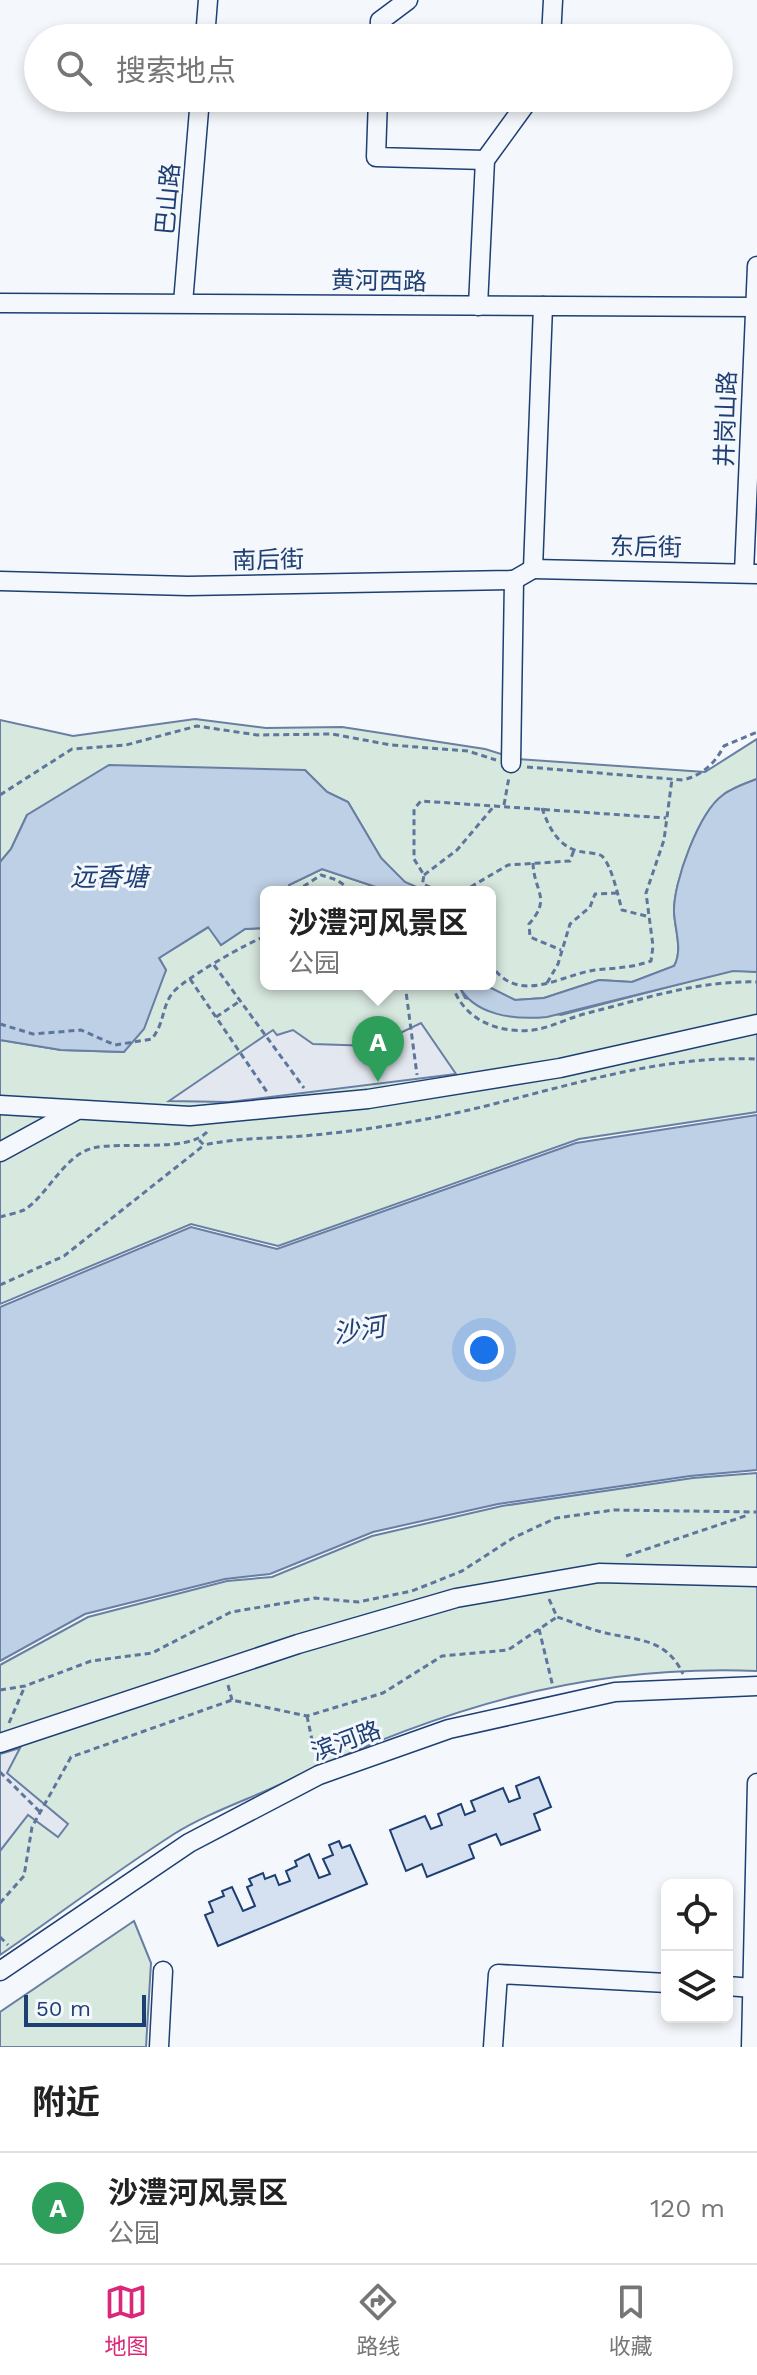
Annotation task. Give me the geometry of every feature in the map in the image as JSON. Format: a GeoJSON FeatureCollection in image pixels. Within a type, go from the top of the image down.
{"type":"FeatureCollection","features":[{"type":"Feature","properties":{"kind":"street"},"geometry":{"type":"LineString","coordinates":[[206,24],[208,0]]}},
{"type":"Feature","properties":{"kind":"street"},"geometry":{"type":"LineString","coordinates":[[380,24],[408,0]]}},
{"type":"Feature","properties":{"kind":"street"},"geometry":{"type":"LineString","coordinates":[[552,24],[553,0]]}},
{"type":"Feature","properties":{"kind":"street","name":"巴山路"},"geometry":{"type":"LineString","coordinates":[[183,303],[199,112]]}},
{"type":"Feature","properties":{"kind":"street"},"geometry":{"type":"LineString","coordinates":[[378,112],[376,157],[485,160]]}},
{"type":"Feature","properties":{"kind":"street"},"geometry":{"type":"LineString","coordinates":[[478,306],[485,160],[520,112]]}},
{"type":"Feature","properties":{"kind":"street","name":"井岗山路"},"geometry":{"type":"LineString","coordinates":[[751,574],[757,266]]}},
{"type":"Feature","properties":{"kind":"street","name":"黄河西路"},"geometry":{"type":"LineString","coordinates":[[0,303],[756,307]]}},
{"type":"Feature","properties":{"kind":"street"},"geometry":{"type":"LineString","coordinates":[[533,569],[543,306]]}},
{"type":"Feature","properties":{"kind":"street","name":"东后街"},"geometry":{"type":"LineString","coordinates":[[533,569],[751,574]]}},
{"type":"Feature","properties":{"kind":"street","name":"南后街"},"geometry":{"type":"LineString","coordinates":[[0,581],[188,586],[514,580],[533,569]]}},
{"type":"Feature","properties":{"kind":"street"},"geometry":{"type":"LineString","coordinates":[[511,763],[514,580]]}},
{"type":"Feature","properties":{"kind":"street"},"geometry":{"type":"LineString","coordinates":[[0,1105],[222,1114],[279,1109],[420,1091],[560,1068],[757,1024]]}},
{"type":"Feature","properties":{"kind":"street"},"geometry":{"type":"LineString","coordinates":[[0,1152],[77,1110]]}},
{"type":"Feature","properties":{"kind":"street"},"geometry":{"type":"LineString","coordinates":[[0,1743],[298,1644],[456,1598],[599,1573],[757,1577]]}},
{"type":"Feature","properties":{"kind":"street","name":"滨河路"},"geometry":{"type":"LineString","coordinates":[[0,1971],[189,1843],[319,1775],[449,1729],[615,1692],[757,1686]]}},
{"type":"Feature","properties":{"kind":"street"},"geometry":{"type":"LineString","coordinates":[[751,2047],[757,1783]]}},
{"type":"Feature","properties":{"kind":"street"},"geometry":{"type":"LineString","coordinates":[[159,2047],[163,1971]]}},
{"type":"Feature","properties":{"kind":"street"},"geometry":{"type":"LineString","coordinates":[[493,2047],[498,1974],[661,1983]]}},
{"type":"Feature","properties":{"kind":"street"},"geometry":{"type":"LineString","coordinates":[[733,1986],[753,1988]]}},
{"type":"Feature","properties":{"kind":"path"},"geometry":{"type":"LineString","coordinates":[[0,795],[72,749],[126,745],[197,726],[257,735],[332,734],[391,745],[468,751],[534,768],[672,779],[696,777],[717,760],[724,746],[757,732]]}},
{"type":"Feature","properties":{"kind":"path"},"geometry":{"type":"LineString","coordinates":[[504,805],[511,763]]}},
{"type":"Feature","properties":{"kind":"path"},"geometry":{"type":"LineString","coordinates":[[496,969],[509,981],[529,987],[592,971],[628,969],[651,961],[653,946],[646,893],[664,840],[672,779]]}},
{"type":"Feature","properties":{"kind":"path"},"geometry":{"type":"LineString","coordinates":[[425,885],[424,875],[414,859],[414,809],[421,801],[666,818]]}},
{"type":"Feature","properties":{"kind":"path"},"geometry":{"type":"LineString","coordinates":[[424,875],[457,850],[495,805]]}},
{"type":"Feature","properties":{"kind":"path"},"geometry":{"type":"LineString","coordinates":[[542,808],[547,825],[563,846],[600,854],[618,893],[622,910],[650,917]]}},
{"type":"Feature","properties":{"kind":"path"},"geometry":{"type":"LineString","coordinates":[[472,886],[508,865],[570,861],[574,850]]}},
{"type":"Feature","properties":{"kind":"path"},"geometry":{"type":"LineString","coordinates":[[533,863],[542,900],[541,910],[529,924],[530,937],[561,950]]}},
{"type":"Feature","properties":{"kind":"path"},"geometry":{"type":"LineString","coordinates":[[304,886],[321,875],[346,886]]}},
{"type":"Feature","properties":{"kind":"path"},"geometry":{"type":"LineString","coordinates":[[546,985],[570,924],[590,907],[595,894],[618,893]]}},
{"type":"Feature","properties":{"kind":"path"},"geometry":{"type":"LineString","coordinates":[[0,1024],[33,1034],[81,1030],[115,1045],[137,1044],[152,1039],[164,1022],[164,1008],[173,990],[250,941],[260,938]]}},
{"type":"Feature","properties":{"kind":"path"},"geometry":{"type":"LineString","coordinates":[[214,965],[316,1105]]}},
{"type":"Feature","properties":{"kind":"path"},"geometry":{"type":"LineString","coordinates":[[190,979],[279,1109]]}},
{"type":"Feature","properties":{"kind":"path"},"geometry":{"type":"LineString","coordinates":[[454,990],[456,998],[474,1018],[510,1030],[553,1028],[584,1014],[700,985],[757,982]]}},
{"type":"Feature","properties":{"kind":"path"},"geometry":{"type":"LineString","coordinates":[[406,990],[420,1091]]}},
{"type":"Feature","properties":{"kind":"path"},"geometry":{"type":"LineString","coordinates":[[216,1017],[240,1001]]}},
{"type":"Feature","properties":{"kind":"path"},"geometry":{"type":"LineString","coordinates":[[0,1285],[64,1256],[204,1145],[231,1139],[312,1135],[418,1121],[690,1059],[757,1059]]}},
{"type":"Feature","properties":{"kind":"path"},"geometry":{"type":"LineString","coordinates":[[0,1217],[24,1210],[88,1149],[199,1140],[222,1114]]}},
{"type":"Feature","properties":{"kind":"path"},"geometry":{"type":"LineString","coordinates":[[199,1140],[204,1145]]}},
{"type":"Feature","properties":{"kind":"path"},"geometry":{"type":"LineString","coordinates":[[0,1690],[25,1686],[91,1661],[152,1653],[231,1612],[315,1598],[358,1602],[412,1591],[462,1571],[513,1538],[556,1518],[614,1510],[755,1513]]}},
{"type":"Feature","properties":{"kind":"path"},"geometry":{"type":"LineString","coordinates":[[624,1557],[636,1550],[755,1513]]}},
{"type":"Feature","properties":{"kind":"path"},"geometry":{"type":"LineString","coordinates":[[542,1585],[557,1617],[601,1632],[640,1636],[676,1660],[689,1689]]}},
{"type":"Feature","properties":{"kind":"path"},"geometry":{"type":"LineString","coordinates":[[0,1903],[24,1876],[32,1827],[71,1757],[232,1700],[307,1716],[383,1693],[442,1656],[508,1650],[557,1617]]}},
{"type":"Feature","properties":{"kind":"path"},"geometry":{"type":"LineString","coordinates":[[539,1629],[558,1704]]}},
{"type":"Feature","properties":{"kind":"path"},"geometry":{"type":"LineString","coordinates":[[0,1743],[25,1686]]}},
{"type":"Feature","properties":{"kind":"path"},"geometry":{"type":"LineString","coordinates":[[307,1716],[319,1775]]}},
{"type":"Feature","properties":{"kind":"path"},"geometry":{"type":"LineString","coordinates":[[0,1772],[40,1813]]}},
{"type":"Feature","properties":{"kind":"shaded area"},"geometry":{"type":"Polygon","coordinates":[[[195,719],[266,728],[342,727],[485,749],[517,759],[705,772],[757,739],[757,779],[735,788],[714,804],[689,849],[675,899],[678,947],[674,966],[632,982],[599,980],[544,998],[515,1000],[495,990],[496,886],[413,886],[405,883],[381,858],[348,802],[327,792],[305,770],[27,815],[11,849],[0,862],[0,720],[73,736],[195,719]]]}},
{"type":"Feature","properties":{"kind":"shaded area"},"geometry":{"type":"Polygon","coordinates":[[[322,869],[373,886],[289,886],[322,869]]]}},
{"type":"Feature","properties":{"kind":"shaded area"},"geometry":{"type":"Polygon","coordinates":[[[209,927],[221,945],[245,929],[260,928],[260,990],[461,990],[465,998],[561,1015],[733,970],[757,972],[757,1112],[579,1139],[278,1246],[191,1224],[0,1304],[0,1040],[61,1050],[124,1052],[166,970],[159,958],[209,927]]]}},
{"type":"Feature","properties":{"kind":"shaded area"},"geometry":{"type":"Polygon","coordinates":[[[421,1023],[456,1074],[229,1102],[169,1101],[273,1030],[277,1035],[293,1030],[313,1044],[373,1046],[421,1023]]]}},
{"type":"Feature","properties":{"kind":"shaded area"},"geometry":{"type":"Polygon","coordinates":[[[757,1473],[757,1671],[630,1675],[570,1684],[511,1697],[395,1735],[186,1827],[0,1955],[0,1665],[88,1617],[227,1581],[272,1577],[372,1536],[502,1506],[693,1478],[757,1473]]]}},
{"type":"Feature","properties":{"kind":"shaded area"},"geometry":{"type":"Polygon","coordinates":[[[20,1748],[7,1773],[68,1824],[58,1837],[28,1815],[0,1851],[0,1754],[20,1748]]]}},
{"type":"Feature","properties":{"kind":"shaded area"},"geometry":{"type":"Polygon","coordinates":[[[134,1921],[151,1963],[146,2047],[0,2047],[0,2012],[134,1921]]]}},
{"type":"Feature","properties":{"kind":"water","name":"远香塘"},"geometry":{"type":"Polygon","coordinates":[[[109,765],[305,770],[327,792],[348,802],[381,858],[405,882],[414,886],[373,886],[322,869],[289,886],[260,886],[260,928],[245,929],[221,945],[208,927],[159,958],[166,970],[144,1029],[124,1052],[61,1050],[0,1040],[0,862],[11,849],[27,815],[109,765]]]}},
{"type":"Feature","properties":{"kind":"water"},"geometry":{"type":"Polygon","coordinates":[[[757,779],[757,972],[733,971],[547,1017],[522,1018],[496,1014],[465,995],[462,990],[495,990],[515,1000],[544,998],[599,980],[632,982],[674,966],[678,947],[675,899],[689,849],[714,804],[735,788],[757,779]]]}},
{"type":"Feature","properties":{"kind":"water","name":"沙河"},"geometry":{"type":"Polygon","coordinates":[[[757,1115],[757,1470],[690,1476],[498,1504],[373,1532],[270,1574],[225,1579],[85,1614],[0,1661],[0,1307],[191,1227],[277,1249],[576,1143],[757,1115]]]}},
{"type":"Feature","properties":{"kind":"building"},"geometry":{"type":"Polygon","coordinates":[[[539,1777],[551,1807],[534,1814],[540,1830],[501,1845],[496,1834],[469,1845],[474,1858],[427,1877],[422,1864],[406,1871],[390,1830],[425,1816],[431,1829],[442,1825],[438,1814],[461,1804],[465,1815],[475,1811],[471,1801],[503,1788],[509,1802],[520,1798],[516,1786],[539,1777]]]}},
{"type":"Feature","properties":{"kind":"building"},"geometry":{"type":"Polygon","coordinates":[[[339,1841],[342,1848],[350,1845],[367,1884],[218,1946],[205,1915],[213,1912],[209,1902],[224,1896],[222,1891],[232,1887],[243,1911],[255,1906],[247,1887],[252,1885],[249,1879],[263,1873],[265,1879],[275,1875],[279,1885],[290,1881],[286,1871],[297,1866],[295,1861],[309,1854],[319,1878],[330,1874],[323,1859],[333,1855],[329,1845],[339,1841]]]}},
{"type":"Feature","properties":{"kind":"place","name":"沙澧河风景区"},"geometry":{"type":"Point","coordinates":[378,1082]}}]}
